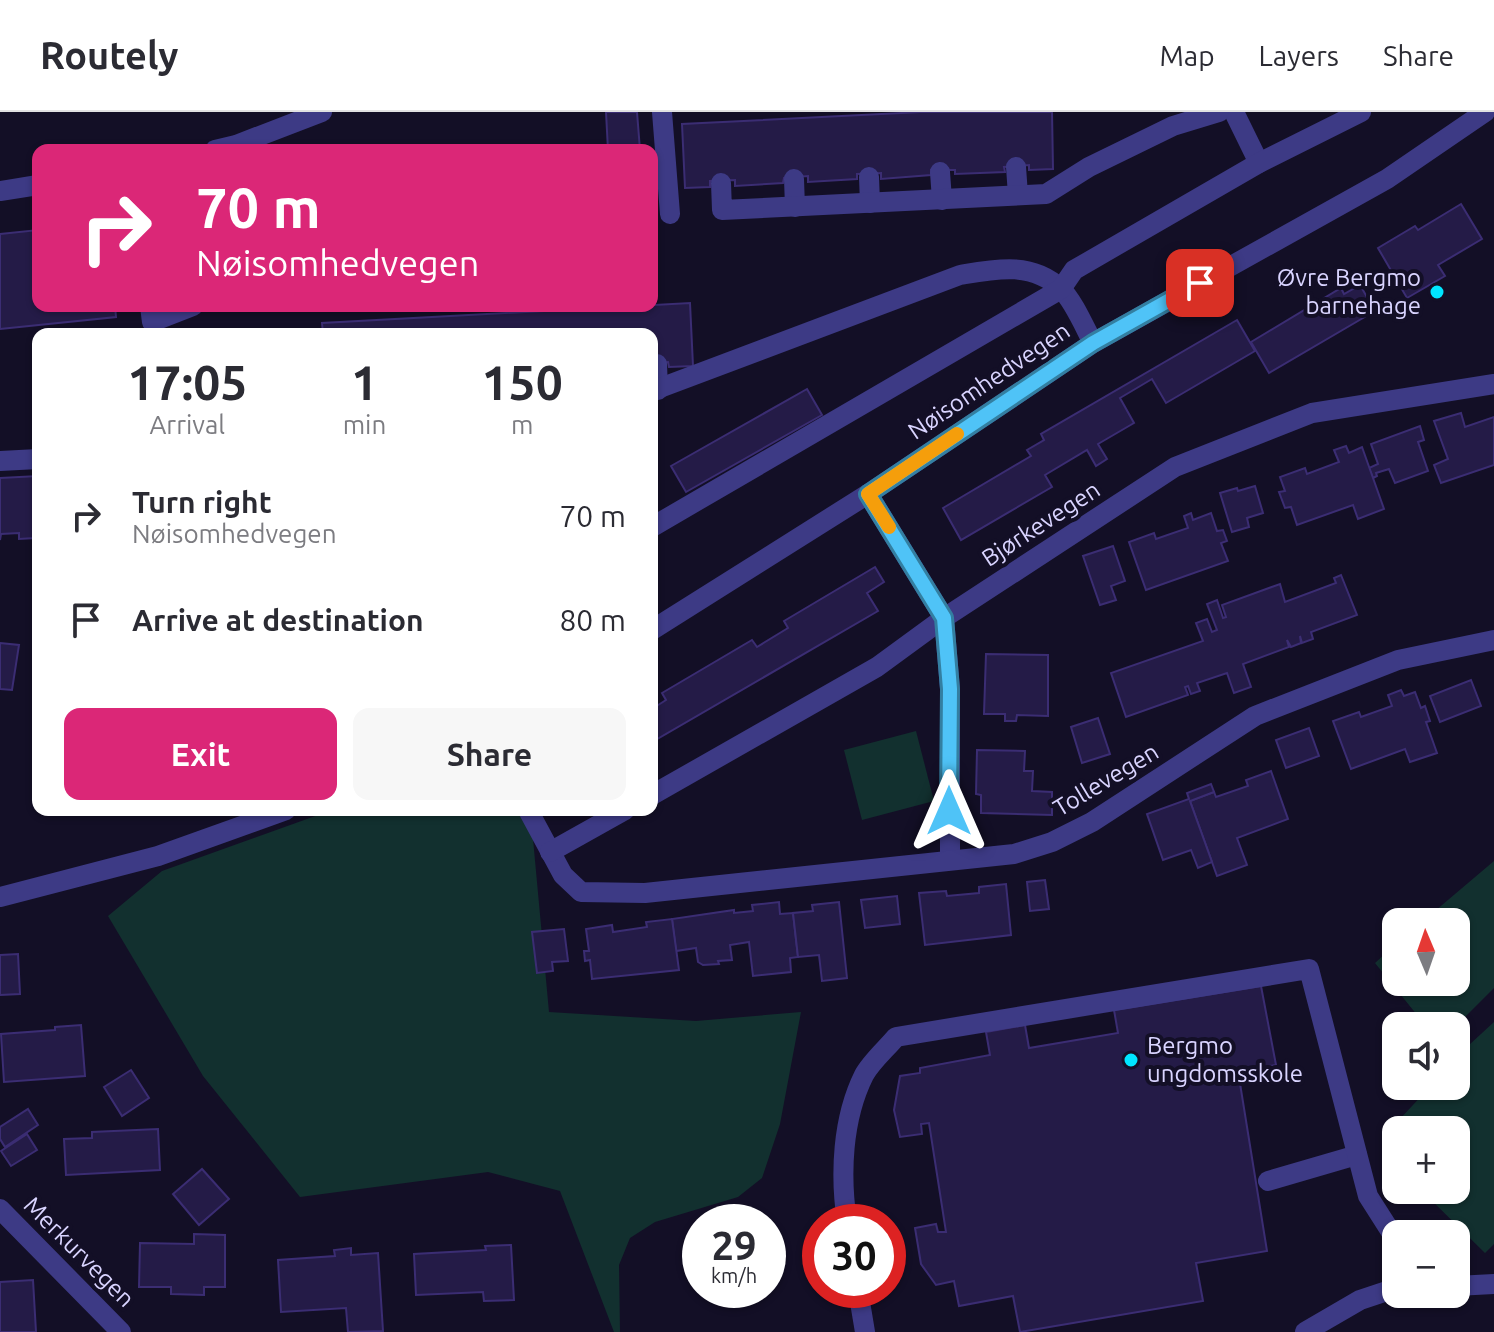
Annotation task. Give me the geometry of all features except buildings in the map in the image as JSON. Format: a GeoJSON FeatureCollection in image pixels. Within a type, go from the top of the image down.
{"type":"FeatureCollection","features":[{"type":"Feature","properties":{"kind":"street"},"geometry":{"type":"LineString","coordinates":[[239,144],[322,112]]}},
{"type":"Feature","properties":{"kind":"street"},"geometry":{"type":"LineString","coordinates":[[662,112],[670,214]]}},
{"type":"Feature","properties":{"kind":"street"},"geometry":{"type":"LineString","coordinates":[[721,183],[722,210],[1046,194],[1089,167],[1173,126],[1219,112]]}},
{"type":"Feature","properties":{"kind":"street"},"geometry":{"type":"LineString","coordinates":[[1234,112],[1259,163]]}},
{"type":"Feature","properties":{"kind":"street"},"geometry":{"type":"LineString","coordinates":[[658,524],[1061,289],[1074,270],[1259,163],[1361,112]]}},
{"type":"Feature","properties":{"kind":"street","name":"Nøisomhedvegen"},"geometry":{"type":"LineString","coordinates":[[658,626],[868,494],[1093,343],[1387,179],[1484,112]]}},
{"type":"Feature","properties":{"kind":"street"},"geometry":{"type":"LineString","coordinates":[[1016,167],[1018,195]]}},
{"type":"Feature","properties":{"kind":"street"},"geometry":{"type":"LineString","coordinates":[[940,172],[942,200]]}},
{"type":"Feature","properties":{"kind":"street"},"geometry":{"type":"LineString","coordinates":[[869,177],[870,203]]}},
{"type":"Feature","properties":{"kind":"street"},"geometry":{"type":"LineString","coordinates":[[794,179],[795,207]]}},
{"type":"Feature","properties":{"kind":"street"},"geometry":{"type":"LineString","coordinates":[[0,191],[32,186]]}},
{"type":"Feature","properties":{"kind":"street"},"geometry":{"type":"LineString","coordinates":[[658,390],[960,275],[1001,267],[1031,271],[1061,289],[1093,343]]}},
{"type":"Feature","properties":{"kind":"street"},"geometry":{"type":"LineString","coordinates":[[151,312],[152,322],[178,312]]}},
{"type":"Feature","properties":{"kind":"street","name":"Bjørkevegen"},"geometry":{"type":"LineString","coordinates":[[658,792],[877,667],[944,618],[1175,467],[1312,413],[1494,384]]}},
{"type":"Feature","properties":{"kind":"street"},"geometry":{"type":"LineString","coordinates":[[0,461],[32,459]]}},
{"type":"Feature","properties":{"kind":"street"},"geometry":{"type":"LineString","coordinates":[[868,494],[944,618],[950,689],[950,859]]}},
{"type":"Feature","properties":{"kind":"street","name":"Tollevegen"},"geometry":{"type":"LineString","coordinates":[[531,816],[563,875],[581,892],[645,893],[1014,854],[1052,842],[1092,822],[1255,716],[1398,660],[1494,640]]}},
{"type":"Feature","properties":{"kind":"street"},"geometry":{"type":"LineString","coordinates":[[0,897],[158,856],[269,816]]}},
{"type":"Feature","properties":{"kind":"street"},"geometry":{"type":"LineString","coordinates":[[550,852],[614,816]]}},
{"type":"Feature","properties":{"kind":"street"},"geometry":{"type":"LineString","coordinates":[[844,1204],[847,1122],[865,1074],[896,1037],[1309,969],[1368,1196],[1383,1220]]}},
{"type":"Feature","properties":{"kind":"street"},"geometry":{"type":"LineString","coordinates":[[1268,1181],[1357,1155]]}},
{"type":"Feature","properties":{"kind":"street","name":"Merkurvegen"},"geometry":{"type":"LineString","coordinates":[[3,1217],[121,1332]]}},
{"type":"Feature","properties":{"kind":"street"},"geometry":{"type":"LineString","coordinates":[[1470,1285],[1494,1284]]}},
{"type":"Feature","properties":{"kind":"street"},"geometry":{"type":"LineString","coordinates":[[1305,1332],[1360,1300],[1382,1293]]}},
{"type":"Feature","properties":{"kind":"street"},"geometry":{"type":"LineString","coordinates":[[861,1308],[865,1332]]}},
{"type":"Feature","properties":{"kind":"green space"},"geometry":{"type":"Polygon","coordinates":[[[916,731],[934,801],[862,820],[844,750],[916,731]]]}},
{"type":"Feature","properties":{"kind":"green space"},"geometry":{"type":"Polygon","coordinates":[[[315,816],[529,816],[549,1012],[696,1021],[801,1012],[780,1124],[762,1178],[738,1197],[715,1204],[682,1204],[682,1214],[655,1222],[630,1238],[619,1265],[620,1332],[614,1332],[560,1191],[488,1172],[300,1197],[203,1076],[108,916],[162,871],[315,816]]]}},
{"type":"Feature","properties":{"kind":"green space"},"geometry":{"type":"Polygon","coordinates":[[[1494,861],[1494,988],[1470,1012],[1415,1012],[1402,996],[1470,996],[1470,908],[1439,908],[1494,861]]]}},
{"type":"Feature","properties":{"kind":"green space"},"geometry":{"type":"Polygon","coordinates":[[[1382,957],[1382,972],[1375,963],[1382,957]]]}},
{"type":"Feature","properties":{"kind":"green space"},"geometry":{"type":"Polygon","coordinates":[[[1494,1022],[1494,1244],[1485,1253],[1470,1238],[1470,1220],[1451,1220],[1435,1204],[1470,1204],[1470,1116],[1403,1116],[1418,1100],[1470,1100],[1470,1044],[1494,1022]]]}},
{"type":"Feature","properties":{"kind":"slow traffic"},"geometry":{"type":"LineString","coordinates":[[889,527],[868,494],[957,434]]}},
{"type":"Feature","properties":{"kind":"place","name":"Øvre Bergmo barnehage"},"geometry":{"type":"Point","coordinates":[1437,292]}},
{"type":"Feature","properties":{"kind":"place","name":"Bergmo ungdomsskole"},"geometry":{"type":"Point","coordinates":[1131,1060]}},
{"type":"Feature","properties":{"kind":"route"},"geometry":{"type":"LineString","coordinates":[[949,811],[950,689],[944,618],[868,494],[1093,343],[1200,283]]}}]}
